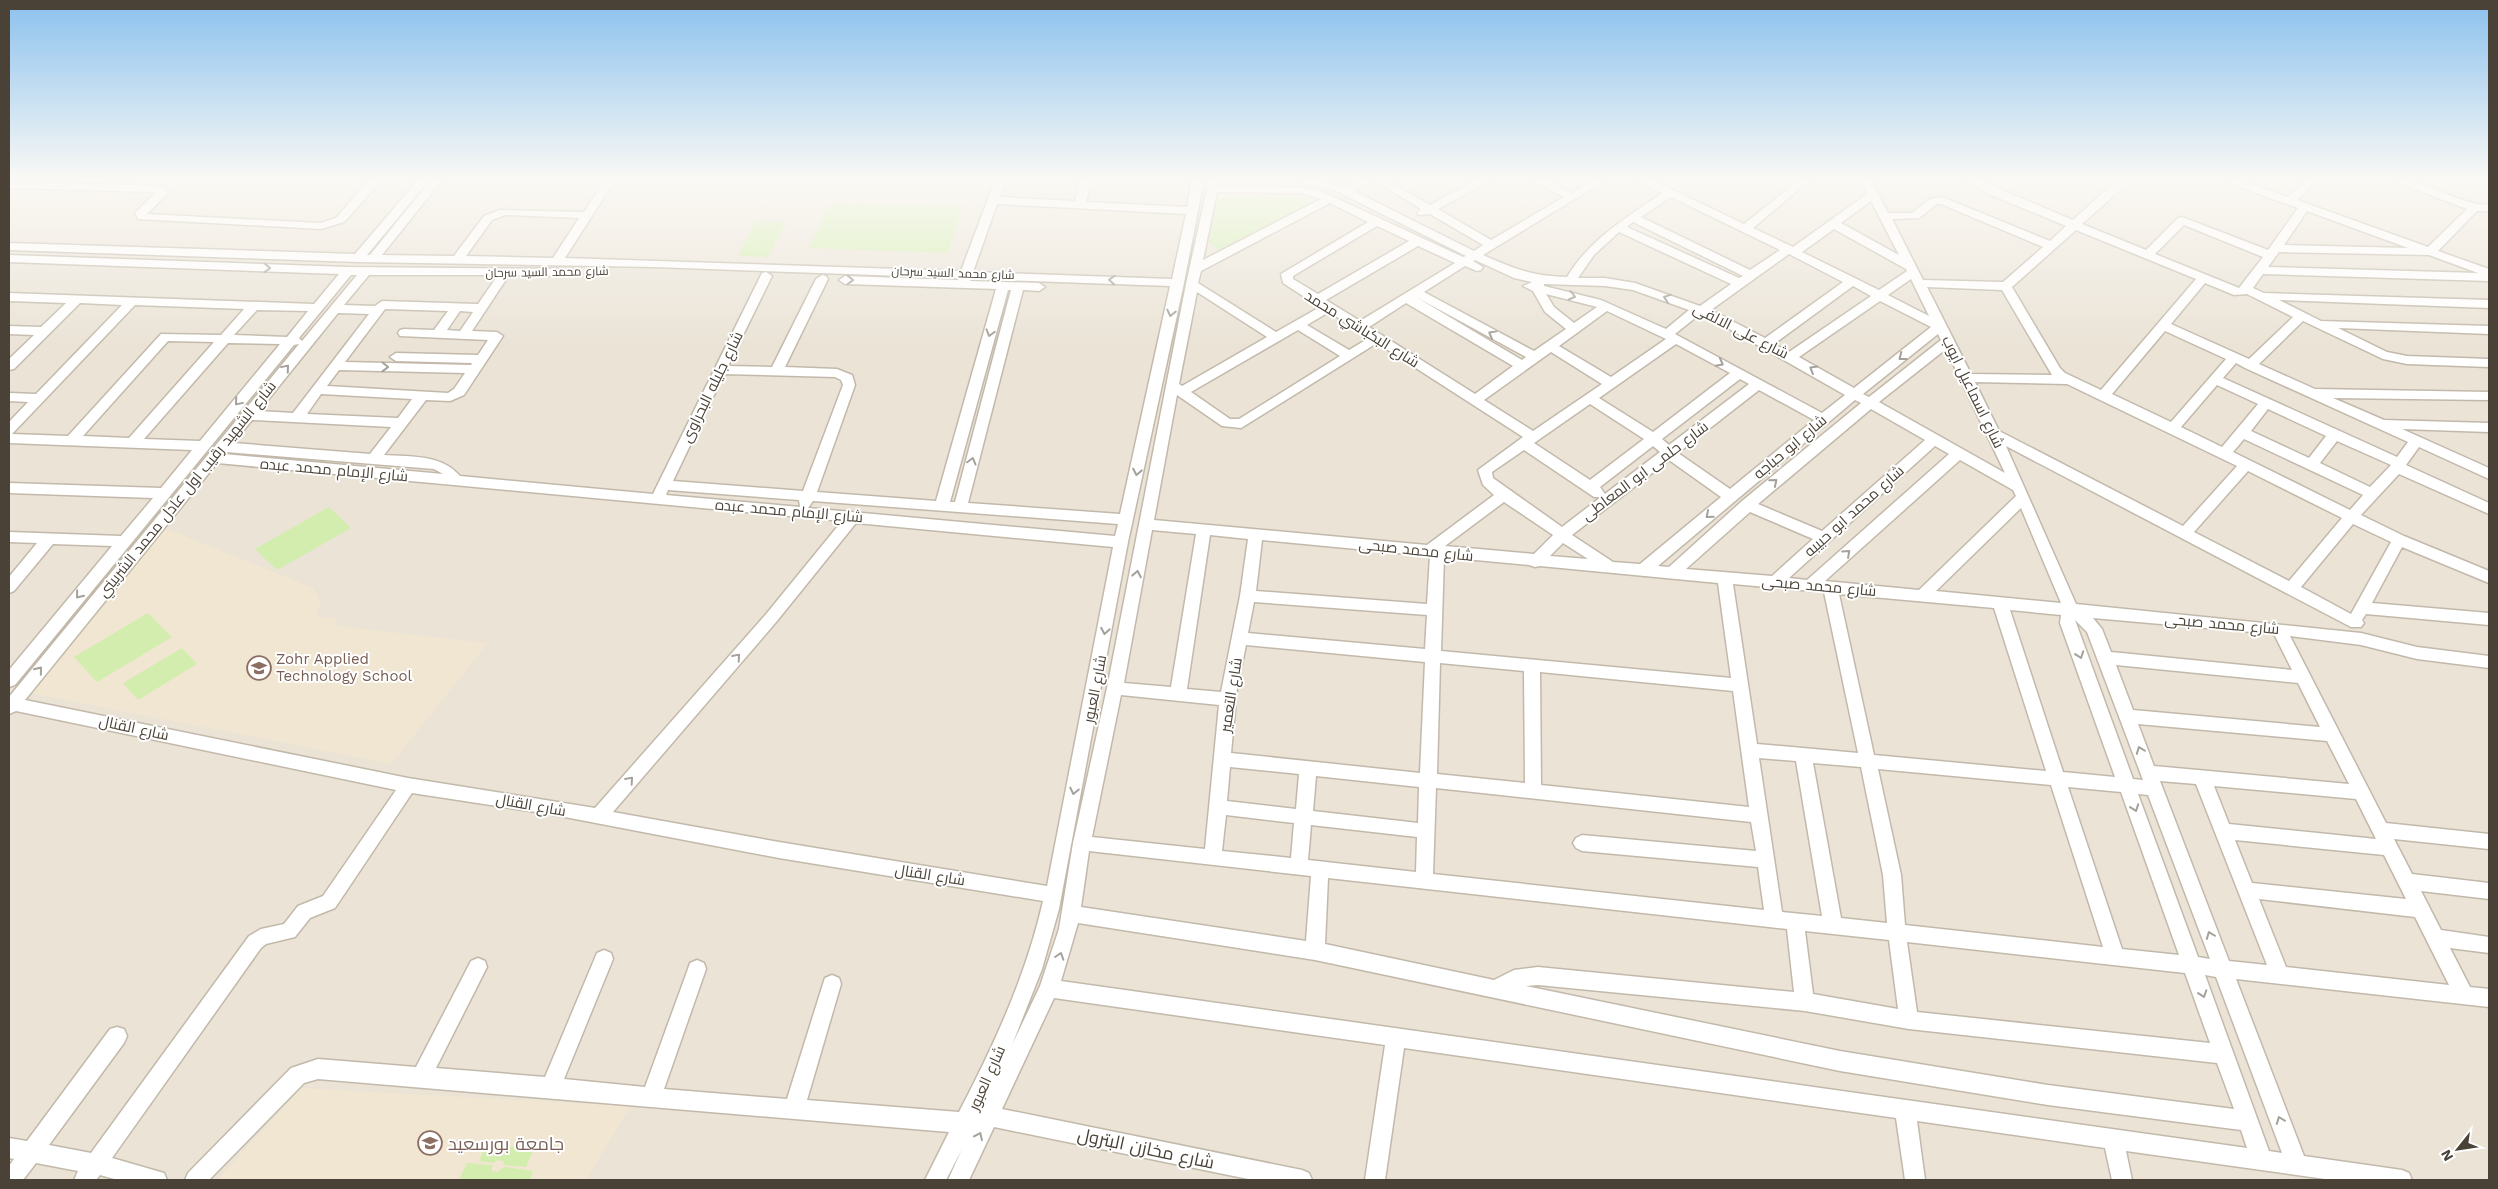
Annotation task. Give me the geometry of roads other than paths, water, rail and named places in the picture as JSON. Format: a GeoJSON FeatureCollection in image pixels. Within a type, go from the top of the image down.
{"type":"FeatureCollection","features":[{"type":"Feature","properties":{"kind":"street"},"geometry":{"type":"LineString","coordinates":[[358,258],[377,235]]}},
{"type":"Feature","properties":{"kind":"street","name":"شارع الشهيد رقيب اول عادل محمد الشربيني"},"geometry":{"type":"LineString","coordinates":[[10,706],[335,309],[392,235]]}},
{"type":"Feature","properties":{"kind":"street"},"geometry":{"type":"LineString","coordinates":[[441,273],[450,266],[473,235]]}},
{"type":"Feature","properties":{"kind":"street"},"geometry":{"type":"LineString","coordinates":[[556,262],[573,235]]}},
{"type":"Feature","properties":{"kind":"street"},"geometry":{"type":"LineString","coordinates":[[965,279],[980,235]]}},
{"type":"Feature","properties":{"kind":"street","name":"شارع العبور"},"geometry":{"type":"LineString","coordinates":[[958,1180],[1049,988],[1072,914],[1082,843],[1115,688],[1170,405],[1178,389],[1190,235]]}},
{"type":"Feature","properties":{"kind":"street","name":"شارع العبور"},"geometry":{"type":"LineString","coordinates":[[936,1180],[966,1123],[1026,986],[1043,935],[1053,895],[1099,670],[1145,428],[1198,235]]}},
{"type":"Feature","properties":{"kind":"street"},"geometry":{"type":"LineString","coordinates":[[1266,235],[1185,282],[1277,338]]}},
{"type":"Feature","properties":{"kind":"street","name":"شارع البكباشي محمد"},"geometry":{"type":"LineString","coordinates":[[1353,235],[1287,274],[1285,277],[1290,283],[1475,400],[1608,499]]}},
{"type":"Feature","properties":{"kind":"street","name":"شارع على الالفى"},"geometry":{"type":"LineString","coordinates":[[1407,235],[1538,284],[1606,306],[1670,337],[1823,419]]}},
{"type":"Feature","properties":{"kind":"street","name":"شارع على الالفى"},"geometry":{"type":"LineString","coordinates":[[1430,235],[1469,258]]}},
{"type":"Feature","properties":{"kind":"street"},"geometry":{"type":"LineString","coordinates":[[1475,235],[1491,245]]}},
{"type":"Feature","properties":{"kind":"street"},"geometry":{"type":"LineString","coordinates":[[1360,327],[1507,235]]}},
{"type":"Feature","properties":{"kind":"street"},"geometry":{"type":"LineString","coordinates":[[1571,280],[1588,252],[1609,235]]}},
{"type":"Feature","properties":{"kind":"street"},"geometry":{"type":"LineString","coordinates":[[1635,235],[1739,283]]}},
{"type":"Feature","properties":{"kind":"street"},"geometry":{"type":"LineString","coordinates":[[1670,235],[1752,275]]}},
{"type":"Feature","properties":{"kind":"street"},"geometry":{"type":"LineString","coordinates":[[1759,235],[1940,326]]}},
{"type":"Feature","properties":{"kind":"street"},"geometry":{"type":"LineString","coordinates":[[1609,567],[1504,495],[1486,479],[1485,470],[1610,383],[1670,337],[1701,309],[1816,235]]}},
{"type":"Feature","properties":{"kind":"street"},"geometry":{"type":"LineString","coordinates":[[1852,235],[1914,274],[2006,286],[2064,235]]}},
{"type":"Feature","properties":{"kind":"street","name":"شارع اسماعيل ايوب"},"geometry":{"type":"LineString","coordinates":[[1894,235],[1995,434],[2070,610]]}},
{"type":"Feature","properties":{"kind":"street"},"geometry":{"type":"LineString","coordinates":[[2027,235],[2052,246]]}},
{"type":"Feature","properties":{"kind":"street"},"geometry":{"type":"LineString","coordinates":[[2098,235],[2233,292],[2242,292],[2246,289],[2283,235]]}},
{"type":"Feature","properties":{"kind":"street"},"geometry":{"type":"LineString","coordinates":[[2147,256],[2167,235]]}},
{"type":"Feature","properties":{"kind":"street"},"geometry":{"type":"LineString","coordinates":[[2226,235],[2272,252],[2430,252],[2447,235]]}},
{"type":"Feature","properties":{"kind":"street"},"geometry":{"type":"LineString","coordinates":[[2385,235],[2489,272]]}},
{"type":"Feature","properties":{"kind":"street"},"geometry":{"type":"LineString","coordinates":[[1317,300],[1418,241]]}},
{"type":"Feature","properties":{"kind":"street","name":"شارع محمد السيد سرحان"},"geometry":{"type":"LineString","coordinates":[[9,247],[358,258],[369,265],[441,273],[640,272],[822,279],[1185,282]]}},
{"type":"Feature","properties":{"kind":"street"},"geometry":{"type":"LineString","coordinates":[[184,265],[196,253]]}},
{"type":"Feature","properties":{"kind":"street","name":"شارع محمد السيد سرحان"},"geometry":{"type":"LineString","coordinates":[[9,258],[348,271],[369,265],[453,260],[664,263],[965,279],[1003,286],[1185,282]]}},
{"type":"Feature","properties":{"kind":"street"},"geometry":{"type":"LineString","coordinates":[[476,273],[474,268],[485,261]]}},
{"type":"Feature","properties":{"kind":"street"},"geometry":{"type":"LineString","coordinates":[[2261,270],[2489,277]]}},
{"type":"Feature","properties":{"kind":"street","name":"شارع الشهيد رقيب اول عادل محمد الشربيني"},"geometry":{"type":"LineString","coordinates":[[9,681],[162,493],[348,271]]}},
{"type":"Feature","properties":{"kind":"street"},"geometry":{"type":"LineString","coordinates":[[463,335],[505,273]]}},
{"type":"Feature","properties":{"kind":"street"},"geometry":{"type":"LineString","coordinates":[[1791,357],[1878,296],[1914,274]]}},
{"type":"Feature","properties":{"kind":"street","name":"شارع جليله البحراوى"},"geometry":{"type":"LineString","coordinates":[[658,498],[766,276]]}},
{"type":"Feature","properties":{"kind":"street"},"geometry":{"type":"LineString","coordinates":[[777,370],[822,279]]}},
{"type":"Feature","properties":{"kind":"street"},"geometry":{"type":"LineString","coordinates":[[2104,395],[2202,279]]}},
{"type":"Feature","properties":{"kind":"street","name":"شارع على الالفى"},"geometry":{"type":"LineString","coordinates":[[1538,284],[1571,280],[1605,282],[1635,287],[1701,309],[1767,343],[1959,453],[2021,492]]}},
{"type":"Feature","properties":{"kind":"street"},"geometry":{"type":"LineString","coordinates":[[1767,343],[1851,282]]}},
{"type":"Feature","properties":{"kind":"street"},"geometry":{"type":"LineString","coordinates":[[1538,284],[1550,311],[1574,330]]}},
{"type":"Feature","properties":{"kind":"street"},"geometry":{"type":"LineString","coordinates":[[941,507],[1003,286]]}},
{"type":"Feature","properties":{"kind":"street"},"geometry":{"type":"LineString","coordinates":[[960,508],[1018,286]]}},
{"type":"Feature","properties":{"kind":"street"},"geometry":{"type":"LineString","coordinates":[[2006,286],[2051,366],[2060,376],[2173,428],[2399,540],[2489,577]]}},
{"type":"Feature","properties":{"kind":"street"},"geometry":{"type":"LineString","coordinates":[[2246,289],[2371,351],[2395,358],[2489,363]]}},
{"type":"Feature","properties":{"kind":"street"},"geometry":{"type":"LineString","coordinates":[[1410,295],[1534,357]]}},
{"type":"Feature","properties":{"kind":"street"},"geometry":{"type":"LineString","coordinates":[[1410,295],[1522,366]]}},
{"type":"Feature","properties":{"kind":"street"},"geometry":{"type":"LineString","coordinates":[[2260,296],[2489,304]]}},
{"type":"Feature","properties":{"kind":"street"},"geometry":{"type":"LineString","coordinates":[[9,308],[14,297],[318,308]]}},
{"type":"Feature","properties":{"kind":"street"},"geometry":{"type":"LineString","coordinates":[[9,366],[77,300]]}},
{"type":"Feature","properties":{"kind":"street"},"geometry":{"type":"LineString","coordinates":[[9,430],[132,302]]}},
{"type":"Feature","properties":{"kind":"street"},"geometry":{"type":"LineString","coordinates":[[297,417],[378,310],[386,304],[481,308]]}},
{"type":"Feature","properties":{"kind":"street"},"geometry":{"type":"LineString","coordinates":[[133,443],[253,306]]}},
{"type":"Feature","properties":{"kind":"street"},"geometry":{"type":"LineString","coordinates":[[1475,400],[1606,306]]}},
{"type":"Feature","properties":{"kind":"street"},"geometry":{"type":"LineString","coordinates":[[438,334],[456,307]]}},
{"type":"Feature","properties":{"kind":"street"},"geometry":{"type":"LineString","coordinates":[[1329,307],[1277,338],[1178,389],[1227,423],[1236,426],[1377,338]]}},
{"type":"Feature","properties":{"kind":"street"},"geometry":{"type":"LineString","coordinates":[[335,309],[378,310]]}},
{"type":"Feature","properties":{"kind":"street"},"geometry":{"type":"LineString","coordinates":[[2250,366],[2301,316]]}},
{"type":"Feature","properties":{"kind":"street"},"geometry":{"type":"LineString","coordinates":[[2316,324],[2489,330]]}},
{"type":"Feature","properties":{"kind":"street"},"geometry":{"type":"LineString","coordinates":[[1299,325],[1349,356]]}},
{"type":"Feature","properties":{"kind":"street"},"geometry":{"type":"LineString","coordinates":[[2163,325],[2489,474]]}},
{"type":"Feature","properties":{"kind":"street","name":"شارع ابو حباجه"},"geometry":{"type":"LineString","coordinates":[[1642,571],[1823,419],[1940,326]]}},
{"type":"Feature","properties":{"kind":"street"},"geometry":{"type":"LineString","coordinates":[[9,330],[45,331]]}},
{"type":"Feature","properties":{"kind":"street"},"geometry":{"type":"LineString","coordinates":[[318,390],[450,397],[459,392],[497,336],[404,333]]}},
{"type":"Feature","properties":{"kind":"street"},"geometry":{"type":"LineString","coordinates":[[71,441],[162,339],[172,336],[308,342]]}},
{"type":"Feature","properties":{"kind":"street","name":"شارع ابو حباجه"},"geometry":{"type":"LineString","coordinates":[[1672,573],[1747,505],[1869,402],[1948,341]]}},
{"type":"Feature","properties":{"kind":"street"},"geometry":{"type":"LineString","coordinates":[[1551,346],[1610,383]]}},
{"type":"Feature","properties":{"kind":"street"},"geometry":{"type":"LineString","coordinates":[[2173,428],[2233,358]]}},
{"type":"Feature","properties":{"kind":"street"},"geometry":{"type":"LineString","coordinates":[[340,361],[479,364]]}},
{"type":"Feature","properties":{"kind":"street"},"geometry":{"type":"LineString","coordinates":[[720,370],[837,373],[843,375],[849,381],[802,512]]}},
{"type":"Feature","properties":{"kind":"street","name":"شارع حلمى ابو المعاطى"},"geometry":{"type":"LineString","coordinates":[[1591,488],[1739,373]]}},
{"type":"Feature","properties":{"kind":"street"},"geometry":{"type":"LineString","coordinates":[[1966,378],[2070,380]]}},
{"type":"Feature","properties":{"kind":"street"},"geometry":{"type":"LineString","coordinates":[[2214,379],[2335,434],[2489,509]]}},
{"type":"Feature","properties":{"kind":"street","name":"شارع حلمى ابو المعاطى"},"geometry":{"type":"LineString","coordinates":[[1535,562],[1562,534],[1758,384]]}},
{"type":"Feature","properties":{"kind":"street"},"geometry":{"type":"LineString","coordinates":[[2310,393],[2489,396]]}},
{"type":"Feature","properties":{"kind":"street"},"geometry":{"type":"LineString","coordinates":[[374,459],[422,396]]}},
{"type":"Feature","properties":{"kind":"street"},"geometry":{"type":"LineString","coordinates":[[9,397],[40,398]]}},
{"type":"Feature","properties":{"kind":"street"},"geometry":{"type":"LineString","coordinates":[[1589,398],[1654,439],[1668,453],[1731,497]]}},
{"type":"Feature","properties":{"kind":"street"},"geometry":{"type":"LineString","coordinates":[[1151,402],[1160,405],[1170,405]]}},
{"type":"Feature","properties":{"kind":"street"},"geometry":{"type":"LineString","coordinates":[[2224,454],[2266,403]]}},
{"type":"Feature","properties":{"kind":"street"},"geometry":{"type":"LineString","coordinates":[[247,415],[402,423]]}},
{"type":"Feature","properties":{"kind":"street"},"geometry":{"type":"LineString","coordinates":[[2378,424],[2489,428]]}},
{"type":"Feature","properties":{"kind":"street"},"geometry":{"type":"LineString","coordinates":[[1145,428],[1157,425],[1166,427]]}},
{"type":"Feature","properties":{"kind":"street"},"geometry":{"type":"LineString","coordinates":[[2242,432],[2372,494]]}},
{"type":"Feature","properties":{"kind":"street"},"geometry":{"type":"LineString","coordinates":[[1995,434],[2356,623]]}},
{"type":"Feature","properties":{"kind":"street"},"geometry":{"type":"LineString","coordinates":[[2311,465],[2335,434]]}},
{"type":"Feature","properties":{"kind":"street"},"geometry":{"type":"LineString","coordinates":[[9,438],[202,446]]}},
{"type":"Feature","properties":{"kind":"street","name":"شارع محمد ابو حبيبه"},"geometry":{"type":"LineString","coordinates":[[1775,582],[1934,439]]}},
{"type":"Feature","properties":{"kind":"street"},"geometry":{"type":"LineString","coordinates":[[2291,589],[2351,516],[2398,465],[2416,441]]}},
{"type":"Feature","properties":{"kind":"street","name":"شارع الإمام محمد عبده"},"geometry":{"type":"LineString","coordinates":[[216,452],[374,459],[436,464],[446,469],[456,481]]}},
{"type":"Feature","properties":{"kind":"street","name":"شارع الإمام محمد عبده"},"geometry":{"type":"LineString","coordinates":[[216,452],[456,481],[1122,542]]}},
{"type":"Feature","properties":{"kind":"street","name":"شارع محمد ابو حبيبه"},"geometry":{"type":"LineString","coordinates":[[1810,586],[1959,453]]}},
{"type":"Feature","properties":{"kind":"street"},"geometry":{"type":"LineString","coordinates":[[2462,462],[2489,462]]}},
{"type":"Feature","properties":{"kind":"street"},"geometry":{"type":"LineString","coordinates":[[2185,533],[2246,464]]}},
{"type":"Feature","properties":{"kind":"street","name":"شارع الإمام محمد عبده"},"geometry":{"type":"LineString","coordinates":[[664,485],[1127,520]]}},
{"type":"Feature","properties":{"kind":"street"},"geometry":{"type":"LineString","coordinates":[[9,488],[162,493]]}},
{"type":"Feature","properties":{"kind":"street"},"geometry":{"type":"LineString","coordinates":[[1922,596],[2021,492]]}},
{"type":"Feature","properties":{"kind":"street"},"geometry":{"type":"LineString","coordinates":[[1424,880],[1433,656],[1433,552],[1504,495]]}},
{"type":"Feature","properties":{"kind":"street"},"geometry":{"type":"LineString","coordinates":[[1747,505],[1824,538]]}},
{"type":"Feature","properties":{"kind":"street"},"geometry":{"type":"LineString","coordinates":[[598,817],[772,617],[853,517]]}},
{"type":"Feature","properties":{"kind":"street","name":"شارع محمد صبحى"},"geometry":{"type":"LineString","coordinates":[[1147,524],[1256,533],[1535,562],[1609,567],[2279,629],[2361,639],[2417,653],[2489,662]]}},
{"type":"Feature","properties":{"kind":"street"},"geometry":{"type":"LineString","coordinates":[[1178,694],[1204,529]]}},
{"type":"Feature","properties":{"kind":"street","name":"شارع التعمير"},"geometry":{"type":"LineString","coordinates":[[1212,857],[1228,699],[1248,596],[1256,533]]}},
{"type":"Feature","properties":{"kind":"street"},"geometry":{"type":"LineString","coordinates":[[9,537],[123,541]]}},
{"type":"Feature","properties":{"kind":"street"},"geometry":{"type":"LineString","coordinates":[[9,587],[50,538]]}},
{"type":"Feature","properties":{"kind":"street"},"geometry":{"type":"LineString","coordinates":[[2346,638],[2356,623],[2361,608],[2399,540]]}},
{"type":"Feature","properties":{"kind":"street"},"geometry":{"type":"LineString","coordinates":[[1725,578],[1738,685],[1750,750],[1774,919]]}},
{"type":"Feature","properties":{"kind":"street"},"geometry":{"type":"LineString","coordinates":[[92,580],[111,581]]}},
{"type":"Feature","properties":{"kind":"street"},"geometry":{"type":"LineString","coordinates":[[1830,587],[1892,875],[1897,934],[1909,1020]]}},
{"type":"Feature","properties":{"kind":"street"},"geometry":{"type":"LineString","coordinates":[[1248,596],[1434,610]]}},
{"type":"Feature","properties":{"kind":"street"},"geometry":{"type":"LineString","coordinates":[[2000,603],[2115,957]]}},
{"type":"Feature","properties":{"kind":"street"},"geometry":{"type":"LineString","coordinates":[[2361,608],[2489,619]]}},
{"type":"Feature","properties":{"kind":"street"},"geometry":{"type":"LineString","coordinates":[[2262,1160],[2068,623],[2067,618],[2070,610],[2084,618],[2094,629],[2106,658],[2297,1165]]}},
{"type":"Feature","properties":{"kind":"street"},"geometry":{"type":"LineString","coordinates":[[2279,629],[2464,995]]}},
{"type":"Feature","properties":{"kind":"street"},"geometry":{"type":"LineString","coordinates":[[1240,638],[1738,685]]}},
{"type":"Feature","properties":{"kind":"street"},"geometry":{"type":"LineString","coordinates":[[2106,658],[2303,677]]}},
{"type":"Feature","properties":{"kind":"street"},"geometry":{"type":"LineString","coordinates":[[1532,666],[1533,791]]}},
{"type":"Feature","properties":{"kind":"street"},"geometry":{"type":"LineString","coordinates":[[1099,670],[1107,675],[1118,671]]}},
{"type":"Feature","properties":{"kind":"street"},"geometry":{"type":"LineString","coordinates":[[1115,688],[1228,699]]}},
{"type":"Feature","properties":{"kind":"street","name":"شارع القنال"},"geometry":{"type":"LineString","coordinates":[[10,706],[408,785],[779,850],[1053,895]]}},
{"type":"Feature","properties":{"kind":"street"},"geometry":{"type":"LineString","coordinates":[[1091,709],[1104,707],[1110,711]]}},
{"type":"Feature","properties":{"kind":"street"},"geometry":{"type":"LineString","coordinates":[[2127,716],[2332,736]]}},
{"type":"Feature","properties":{"kind":"street"},"geometry":{"type":"LineString","coordinates":[[1750,750],[2127,786],[2152,780],[2202,778],[2360,792]]}},
{"type":"Feature","properties":{"kind":"street"},"geometry":{"type":"LineString","coordinates":[[1803,755],[1833,926]]}},
{"type":"Feature","properties":{"kind":"street"},"geometry":{"type":"LineString","coordinates":[[1222,759],[1759,815]]}},
{"type":"Feature","properties":{"kind":"street"},"geometry":{"type":"LineString","coordinates":[[1299,867],[1308,768]]}},
{"type":"Feature","properties":{"kind":"street"},"geometry":{"type":"LineString","coordinates":[[2202,778],[2280,975]]}},
{"type":"Feature","properties":{"kind":"street"},"geometry":{"type":"LineString","coordinates":[[89,1172],[255,942],[261,937],[289,931],[304,912],[329,902],[408,785]]}},
{"type":"Feature","properties":{"kind":"street"},"geometry":{"type":"LineString","coordinates":[[1217,807],[1426,831]]}},
{"type":"Feature","properties":{"kind":"street"},"geometry":{"type":"LineString","coordinates":[[2380,830],[2488,843]]}},
{"type":"Feature","properties":{"kind":"street"},"geometry":{"type":"LineString","coordinates":[[2223,831],[2389,848]]}},
{"type":"Feature","properties":{"kind":"street"},"geometry":{"type":"LineString","coordinates":[[1082,843],[2489,998]]}},
{"type":"Feature","properties":{"kind":"street"},"geometry":{"type":"LineString","coordinates":[[1582,843],[1765,860]]}},
{"type":"Feature","properties":{"kind":"street"},"geometry":{"type":"LineString","coordinates":[[1315,951],[1320,869]]}},
{"type":"Feature","properties":{"kind":"street"},"geometry":{"type":"LineString","coordinates":[[2406,881],[2489,891]]}},
{"type":"Feature","properties":{"kind":"street"},"geometry":{"type":"LineString","coordinates":[[2246,890],[2420,909]]}},
{"type":"Feature","properties":{"kind":"street"},"geometry":{"type":"LineString","coordinates":[[1072,914],[1315,951],[1840,1061],[2048,1095],[2247,1121]]}},
{"type":"Feature","properties":{"kind":"street"},"geometry":{"type":"LineString","coordinates":[[1795,922],[1805,1002]]}},
{"type":"Feature","properties":{"kind":"street"},"geometry":{"type":"LineString","coordinates":[[2434,938],[2489,945]]}},
{"type":"Feature","properties":{"kind":"street"},"geometry":{"type":"LineString","coordinates":[[551,1087],[604,960]]}},
{"type":"Feature","properties":{"kind":"street"},"geometry":{"type":"LineString","coordinates":[[421,1078],[478,967]]}},
{"type":"Feature","properties":{"kind":"street"},"geometry":{"type":"LineString","coordinates":[[651,1098],[697,969]]}},
{"type":"Feature","properties":{"kind":"street"},"geometry":{"type":"LineString","coordinates":[[1497,988],[1514,979],[1538,976],[1805,1002],[1909,1020],[2224,1054]]}},
{"type":"Feature","properties":{"kind":"street"},"geometry":{"type":"LineString","coordinates":[[794,1110],[832,984]]}},
{"type":"Feature","properties":{"kind":"street"},"geometry":{"type":"LineString","coordinates":[[1049,988],[2402,1180]]}},
{"type":"Feature","properties":{"kind":"street"},"geometry":{"type":"LineString","coordinates":[[11,1180],[117,1036]]}},
{"type":"Feature","properties":{"kind":"street"},"geometry":{"type":"LineString","coordinates":[[1375,1180],[1396,1037]]}},
{"type":"Feature","properties":{"kind":"street"},"geometry":{"type":"LineString","coordinates":[[195,1180],[298,1075],[318,1069],[966,1123]]}},
{"type":"Feature","properties":{"kind":"street"},"geometry":{"type":"LineString","coordinates":[[1905,1110],[1915,1180]]}},
{"type":"Feature","properties":{"kind":"street","name":"شارع مخازن البترول"},"geometry":{"type":"LineString","coordinates":[[989,1116],[1302,1180]]}},
{"type":"Feature","properties":{"kind":"street"},"geometry":{"type":"LineString","coordinates":[[2113,1139],[2122,1180]]}},
{"type":"Feature","properties":{"kind":"street"},"geometry":{"type":"LineString","coordinates":[[9,1148],[32,1152],[89,1172],[157,1180]]}},
{"type":"Feature","properties":{"kind":"place","name":"Zohr Applied Technology School"},"geometry":{"type":"Point","coordinates":[259,668]}},
{"type":"Feature","properties":{"kind":"place","name":"جامعة بورسعيد"},"geometry":{"type":"Point","coordinates":[430,1143]}}]}
